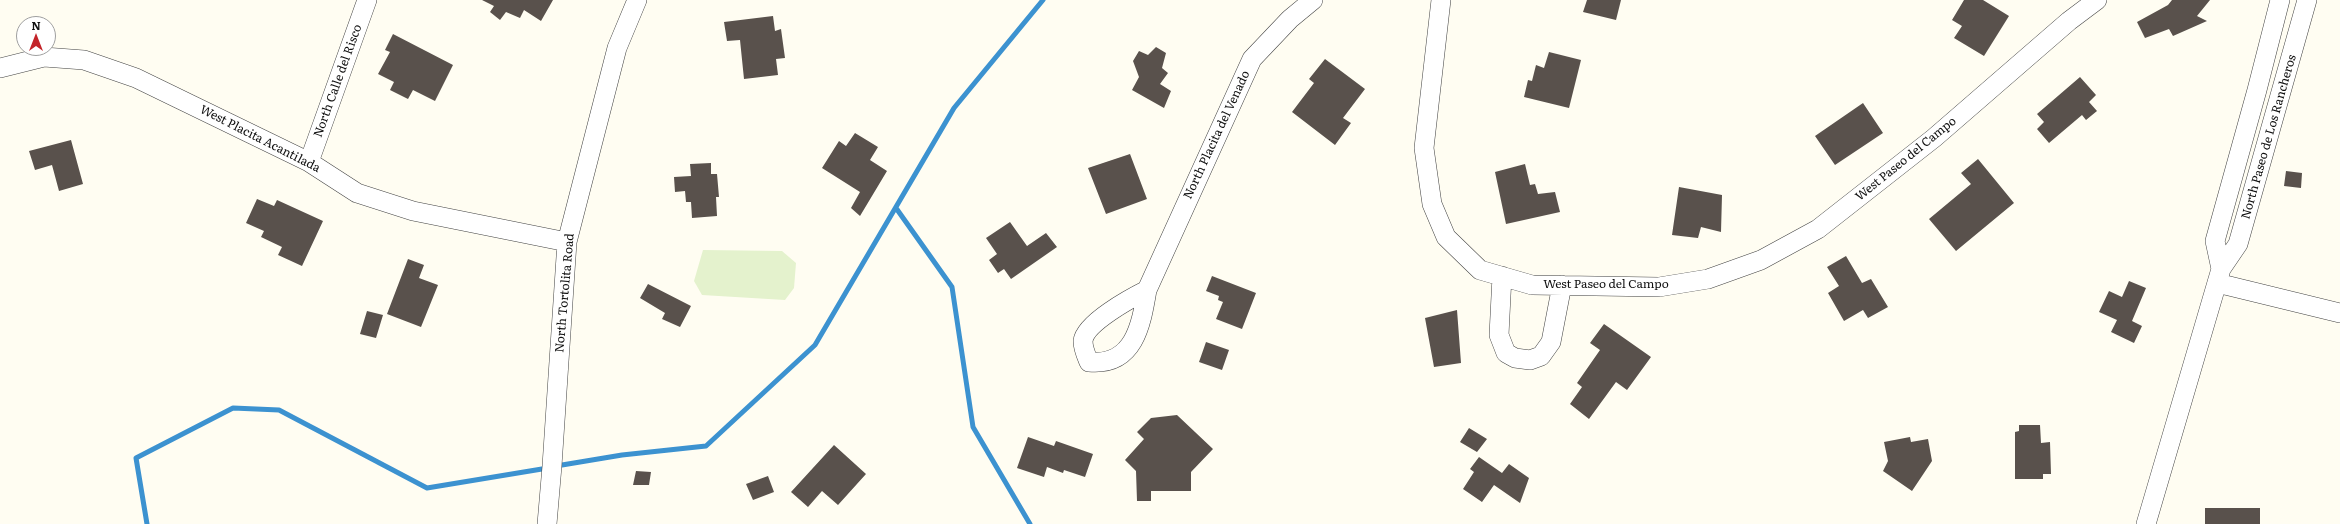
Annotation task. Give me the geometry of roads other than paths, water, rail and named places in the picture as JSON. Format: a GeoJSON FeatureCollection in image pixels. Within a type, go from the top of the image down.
{"type":"FeatureCollection","features":[{"type":"Feature","properties":{"kind":"street","name":"North Calle del Risco"},"geometry":{"type":"LineString","coordinates":[[309,162],[367,0]]}},
{"type":"Feature","properties":{"kind":"street","name":"North Tortolita Road"},"geometry":{"type":"LineString","coordinates":[[547,524],[567,242],[617,48],[637,0]]}},
{"type":"Feature","properties":{"kind":"street","name":"North Placita del Venado"},"geometry":{"type":"LineString","coordinates":[[1147,290],[1252,59],[1290,19],[1313,0]]}},
{"type":"Feature","properties":{"kind":"street","name":"West Paseo del Campo"},"geometry":{"type":"LineString","coordinates":[[1441,0],[1424,148],[1432,204],[1446,237],[1480,270],[1532,284],[1659,287],[1708,279],[1761,260],[1818,229],[1887,176],[2069,21],[2097,0]]}},
{"type":"Feature","properties":{"kind":"street","name":"North Paseo de Los Rancheros"},"geometry":{"type":"LineString","coordinates":[[2219,276],[2215,241],[2257,90],[2280,0]]}},
{"type":"Feature","properties":{"kind":"street","name":"North Paseo de Los Rancheros"},"geometry":{"type":"LineString","coordinates":[[2146,524],[2219,276],[2238,244],[2307,0]]}},
{"type":"Feature","properties":{"kind":"street","name":"West Placita Acantilada"},"geometry":{"type":"LineString","coordinates":[[0,68],[44,58],[84,60],[136,78],[309,162],[357,193],[406,209],[567,242]]}},
{"type":"Feature","properties":{"kind":"street"},"geometry":{"type":"LineString","coordinates":[[1502,276],[1499,335],[1506,352],[1515,358],[1530,360],[1541,356],[1551,342],[1562,285]]}},
{"type":"Feature","properties":{"kind":"street"},"geometry":{"type":"LineString","coordinates":[[2219,276],[2340,313]]}},
{"type":"Feature","properties":{"kind":"waterway"},"geometry":{"type":"LineString","coordinates":[[556,466],[622,455],[706,446],[815,345],[954,108],[1043,0]]}},
{"type":"Feature","properties":{"kind":"waterway"},"geometry":{"type":"LineString","coordinates":[[896,208],[952,287],[973,427],[1030,524]]}},
{"type":"Feature","properties":{"kind":"waterway"},"geometry":{"type":"LineString","coordinates":[[147,524],[136,458],[233,408],[279,410],[427,488],[548,468]]}}]}
